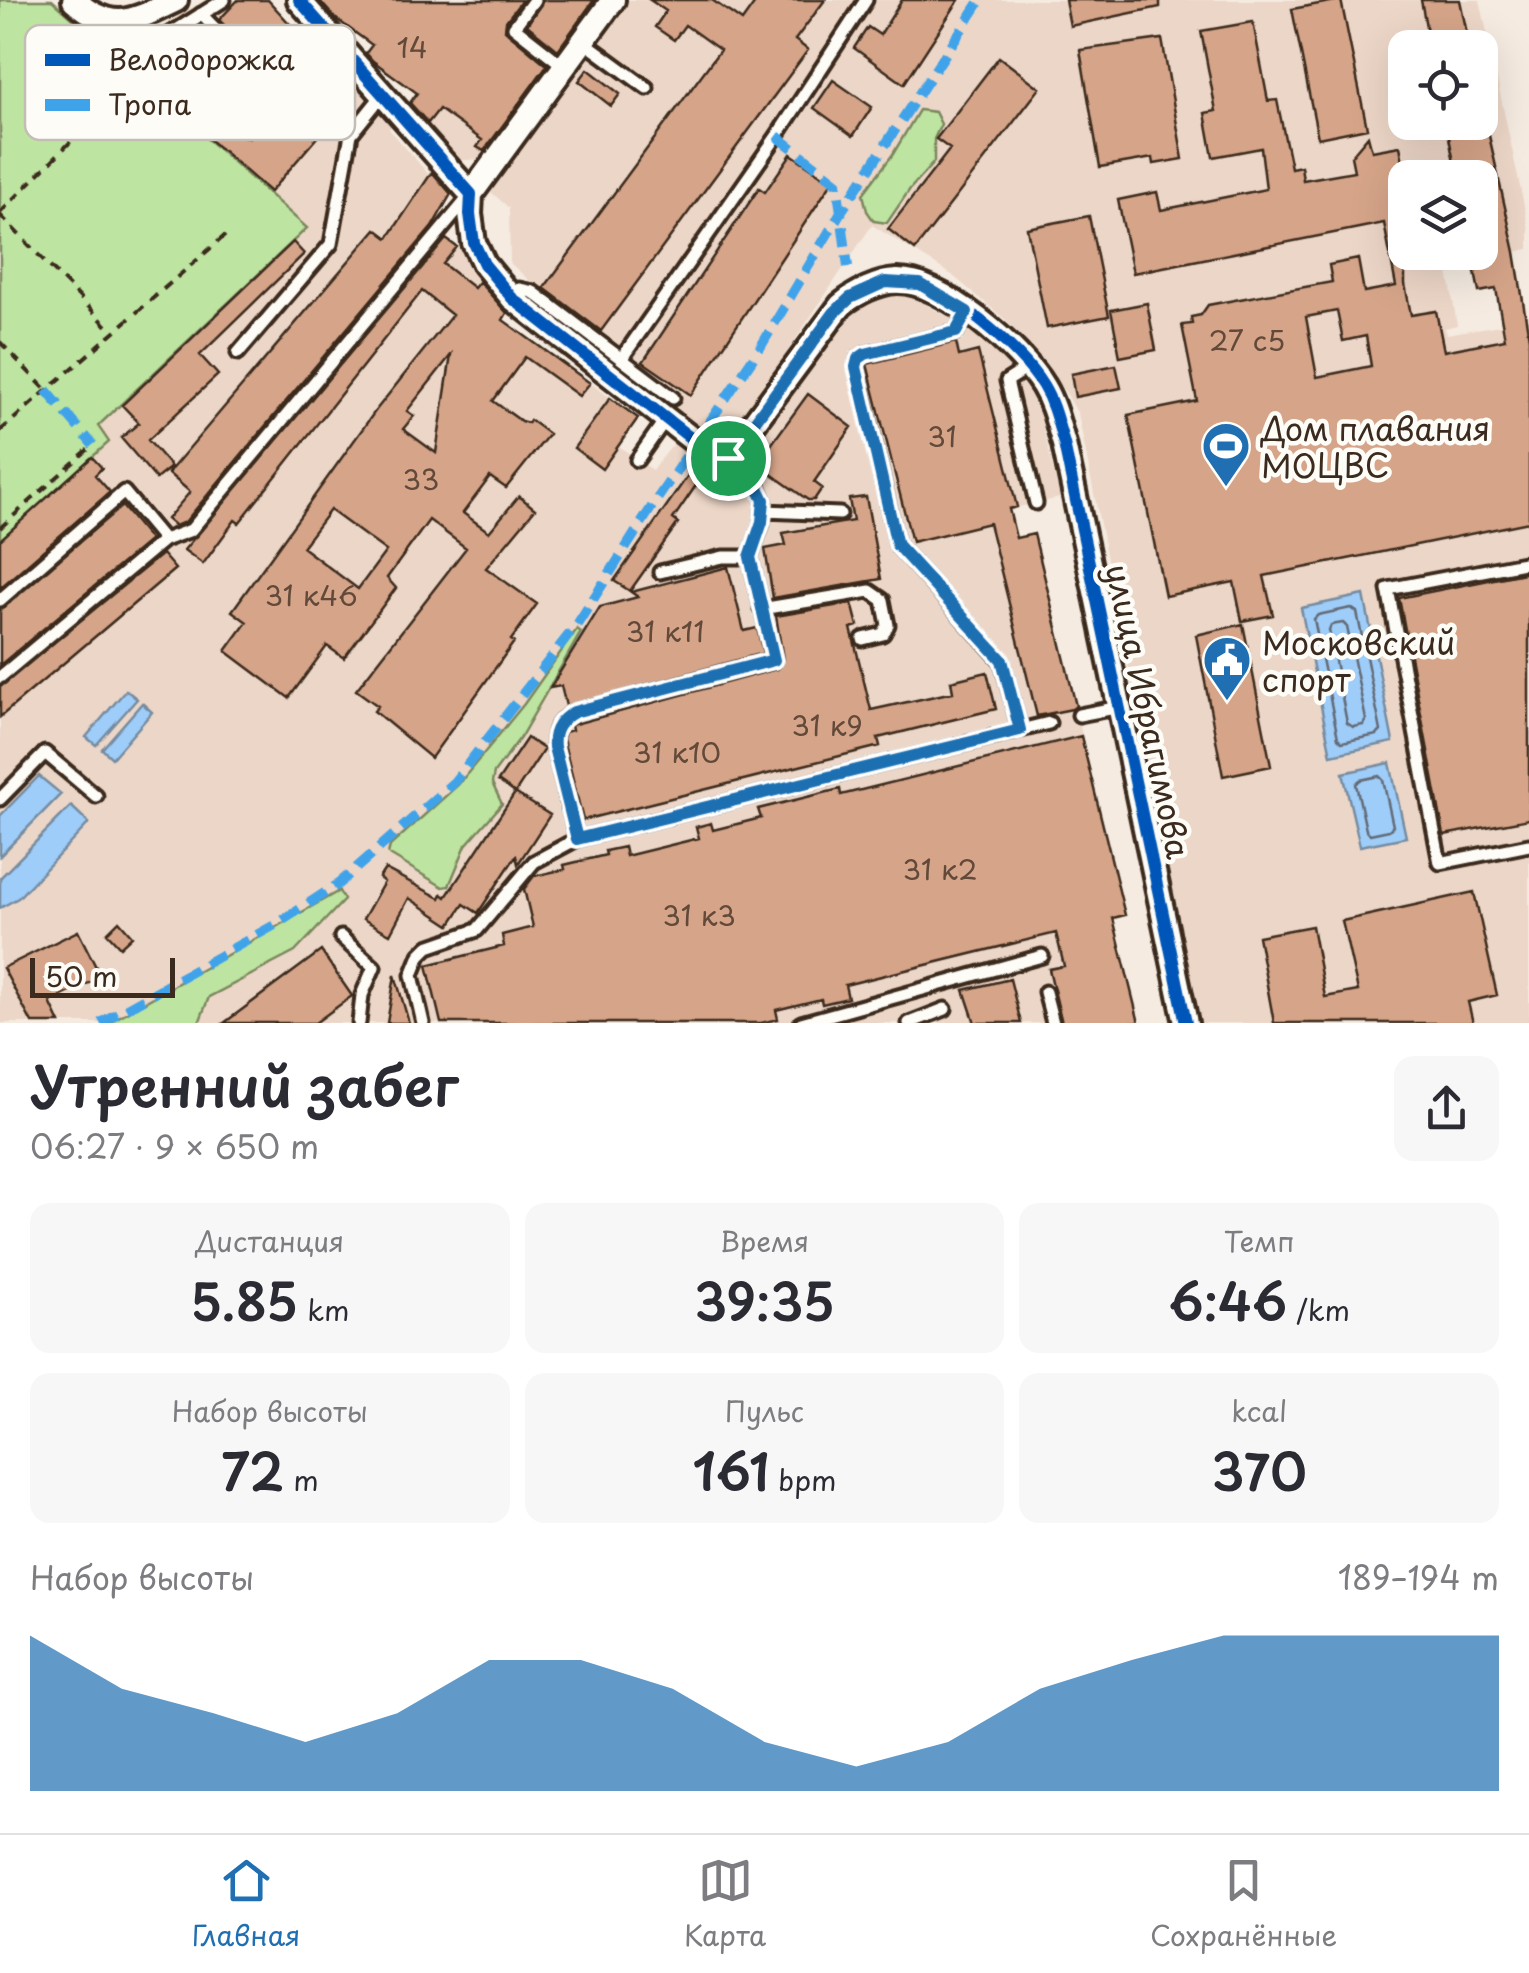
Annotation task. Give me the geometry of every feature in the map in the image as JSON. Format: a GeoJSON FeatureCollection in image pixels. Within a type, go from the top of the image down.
{"type":"FeatureCollection","features":[{"type":"Feature","properties":{"kind":"street"},"geometry":{"type":"LineString","coordinates":[[74,0],[89,13],[111,22],[136,20],[176,0]]}},
{"type":"Feature","properties":{"kind":"street"},"geometry":{"type":"LineString","coordinates":[[299,0],[322,25]]}},
{"type":"Feature","properties":{"kind":"street"},"geometry":{"type":"LineString","coordinates":[[613,0],[472,194],[470,249],[512,298],[669,409],[716,458],[728,458]]}},
{"type":"Feature","properties":{"kind":"street"},"geometry":{"type":"LineString","coordinates":[[355,62],[472,194]]}},
{"type":"Feature","properties":{"kind":"street","name":"улица Ибрагимова"},"geometry":{"type":"LineString","coordinates":[[728,458],[834,313],[850,298],[885,282],[908,282],[930,290],[996,334],[1029,367],[1055,412],[1186,1023]]}},
{"type":"Feature","properties":{"kind":"lane"},"geometry":{"type":"LineString","coordinates":[[183,25],[224,0]]}},
{"type":"Feature","properties":{"kind":"lane"},"geometry":{"type":"LineString","coordinates":[[534,0],[514,27],[565,67]]}},
{"type":"Feature","properties":{"kind":"lane"},"geometry":{"type":"LineString","coordinates":[[622,358],[777,136],[866,0]]}},
{"type":"Feature","properties":{"kind":"lane"},"geometry":{"type":"LineString","coordinates":[[201,14],[212,25]]}},
{"type":"Feature","properties":{"kind":"lane"},"geometry":{"type":"LineString","coordinates":[[583,41],[647,88]]}},
{"type":"Feature","properties":{"kind":"lane"},"geometry":{"type":"LineString","coordinates":[[355,128],[384,94]]}},
{"type":"Feature","properties":{"kind":"lane"},"geometry":{"type":"LineString","coordinates":[[238,352],[331,244],[349,140]]}},
{"type":"Feature","properties":{"kind":"lane"},"geometry":{"type":"LineString","coordinates":[[0,677],[164,540],[191,530],[472,194]]}},
{"type":"Feature","properties":{"kind":"lane"},"geometry":{"type":"LineString","coordinates":[[512,298],[520,289],[533,292],[622,358],[669,409],[637,460]]}},
{"type":"Feature","properties":{"kind":"lane"},"geometry":{"type":"LineString","coordinates":[[967,312],[956,332],[865,354],[856,367],[897,545],[1002,660],[1020,730]]}},
{"type":"Feature","properties":{"kind":"lane"},"geometry":{"type":"LineString","coordinates":[[1029,367],[1007,381],[1036,504]]}},
{"type":"Feature","properties":{"kind":"lane"},"geometry":{"type":"LineString","coordinates":[[728,458],[754,480],[764,500],[750,557],[778,673]]}},
{"type":"Feature","properties":{"kind":"lane"},"geometry":{"type":"LineString","coordinates":[[0,600],[124,492],[164,540]]}},
{"type":"Feature","properties":{"kind":"lane"},"geometry":{"type":"LineString","coordinates":[[764,512],[840,514]]}},
{"type":"Feature","properties":{"kind":"lane"},"geometry":{"type":"LineString","coordinates":[[660,572],[723,556],[750,557]]}},
{"type":"Feature","properties":{"kind":"lane"},"geometry":{"type":"LineString","coordinates":[[1529,562],[1388,589],[1440,863],[1529,845]]}},
{"type":"Feature","properties":{"kind":"lane"},"geometry":{"type":"LineString","coordinates":[[761,609],[870,591],[883,600],[888,624],[882,634],[864,639]]}},
{"type":"Feature","properties":{"kind":"lane"},"geometry":{"type":"LineString","coordinates":[[577,839],[554,747],[553,738],[560,722],[574,712],[774,660]]}},
{"type":"Feature","properties":{"kind":"lane"},"geometry":{"type":"LineString","coordinates":[[1079,715],[1120,707]]}},
{"type":"Feature","properties":{"kind":"lane"},"geometry":{"type":"LineString","coordinates":[[423,1023],[412,976],[420,955],[438,943],[477,930],[534,862],[577,839],[1049,722]]}},
{"type":"Feature","properties":{"kind":"lane"},"geometry":{"type":"LineString","coordinates":[[0,799],[45,752],[96,796]]}},
{"type":"Feature","properties":{"kind":"lane"},"geometry":{"type":"LineString","coordinates":[[800,766],[804,783]]}},
{"type":"Feature","properties":{"kind":"lane"},"geometry":{"type":"LineString","coordinates":[[341,936],[374,967],[362,995],[359,1023]]}},
{"type":"Feature","properties":{"kind":"lane"},"geometry":{"type":"LineString","coordinates":[[801,1023],[1042,956]]}},
{"type":"Feature","properties":{"kind":"lane"},"geometry":{"type":"LineString","coordinates":[[1045,992],[1052,1023]]}},
{"type":"Feature","properties":{"kind":"lane"},"geometry":{"type":"LineString","coordinates":[[909,1023],[945,1009]]}},
{"type":"Feature","properties":{"kind":"path"},"geometry":{"type":"LineString","coordinates":[[73,140],[0,214],[113,332]]}},
{"type":"Feature","properties":{"kind":"path"},"geometry":{"type":"LineString","coordinates":[[2,426],[228,233]]}},
{"type":"Feature","properties":{"kind":"path"},"geometry":{"type":"LineString","coordinates":[[0,342],[46,390]]}},
{"type":"Feature","properties":{"kind":"path"},"geometry":{"type":"LineString","coordinates":[[0,528],[93,444]]}},
{"type":"Feature","properties":{"kind":"shaded area"},"geometry":{"type":"Polygon","coordinates":[[[205,0],[228,0],[233,4],[238,0],[268,0],[291,25],[165,25],[205,0]]]}},
{"type":"Feature","properties":{"kind":"shaded area"},"geometry":{"type":"Polygon","coordinates":[[[484,0],[602,0],[491,158],[456,161],[408,106],[484,0]]]}},
{"type":"Feature","properties":{"kind":"shaded area"},"geometry":{"type":"Polygon","coordinates":[[[627,0],[1480,0],[1486,30],[1388,30],[1388,140],[1498,140],[1498,84],[1529,229],[1529,249],[1498,255],[1498,160],[1388,160],[1388,270],[1448,270],[1457,325],[1445,328],[1447,334],[1529,320],[1529,1023],[1200,1023],[1078,414],[1066,393],[1007,321],[952,275],[872,225],[712,464],[727,475],[856,311],[885,296],[907,294],[986,338],[1036,399],[1060,498],[1009,509],[1016,538],[1034,534],[1125,915],[1113,918],[1069,964],[1049,970],[1062,1023],[0,1023],[0,540],[109,442],[98,427],[306,229],[207,140],[355,140],[355,76],[396,119],[389,129],[430,176],[404,219],[432,224],[483,277],[507,313],[504,320],[638,418],[619,446],[652,470],[682,434],[533,303],[541,291],[510,263],[509,208],[490,191],[627,0]]]}},
{"type":"Feature","properties":{"kind":"green space"},"geometry":{"type":"Polygon","coordinates":[[[0,0],[52,0],[80,25],[25,25],[25,140],[209,140],[307,228],[98,426],[109,442],[0,540],[0,0]]]}},
{"type":"Feature","properties":{"kind":"green space"},"geometry":{"type":"Polygon","coordinates":[[[919,110],[935,112],[941,124],[934,139],[934,162],[887,223],[874,221],[863,194],[919,110]]]}},
{"type":"Feature","properties":{"kind":"green space"},"geometry":{"type":"Polygon","coordinates":[[[577,629],[581,632],[520,738],[494,773],[492,783],[502,804],[466,845],[449,886],[443,887],[388,854],[390,846],[458,785],[524,704],[577,629]]]}},
{"type":"Feature","properties":{"kind":"green space"},"geometry":{"type":"Polygon","coordinates":[[[339,891],[344,900],[295,952],[209,997],[199,1023],[108,1023],[339,891]]]}},
{"type":"Feature","properties":{"kind":"water"},"geometry":{"type":"Polygon","coordinates":[[[1364,595],[1393,742],[1331,755],[1301,608],[1364,595]]]}},
{"type":"Feature","properties":{"kind":"water"},"geometry":{"type":"Polygon","coordinates":[[[126,690],[137,699],[96,745],[86,737],[126,690]]]}},
{"type":"Feature","properties":{"kind":"water"},"geometry":{"type":"Polygon","coordinates":[[[142,703],[152,712],[112,758],[102,749],[142,703]]]}},
{"type":"Feature","properties":{"kind":"water"},"geometry":{"type":"Polygon","coordinates":[[[1390,763],[1406,837],[1360,846],[1343,773],[1390,763]]]}},
{"type":"Feature","properties":{"kind":"water"},"geometry":{"type":"Polygon","coordinates":[[[39,776],[61,794],[0,856],[0,816],[39,776]]]}},
{"type":"Feature","properties":{"kind":"water"},"geometry":{"type":"Polygon","coordinates":[[[71,806],[89,823],[18,898],[0,908],[0,878],[71,806]]]}},
{"type":"Feature","properties":{"kind":"building"},"geometry":{"type":"Polygon","coordinates":[[[238,0],[268,0],[291,25],[224,25],[219,20],[238,0]]]}},
{"type":"Feature","properties":{"kind":"building"},"geometry":{"type":"Polygon","coordinates":[[[319,0],[522,0],[506,21],[505,30],[547,65],[484,151],[477,147],[482,140],[439,109],[428,123],[410,103],[417,93],[373,61],[366,53],[372,45],[355,33],[355,25],[345,25],[319,0]]]}},
{"type":"Feature","properties":{"kind":"building"},"geometry":{"type":"Polygon","coordinates":[[[543,0],[594,0],[558,50],[527,25],[543,0]]]}},
{"type":"Feature","properties":{"kind":"building"},"geometry":{"type":"Polygon","coordinates":[[[650,0],[712,0],[742,21],[757,0],[825,0],[795,40],[808,50],[601,331],[544,288],[720,50],[685,25],[674,40],[655,27],[666,11],[650,0]]]}},
{"type":"Feature","properties":{"kind":"building"},"geometry":{"type":"Polygon","coordinates":[[[902,0],[959,0],[904,84],[854,48],[868,27],[880,35],[902,0]]]}},
{"type":"Feature","properties":{"kind":"building"},"geometry":{"type":"Polygon","coordinates":[[[1065,0],[1160,0],[1160,7],[1070,26],[1065,0]]]}},
{"type":"Feature","properties":{"kind":"building"},"geometry":{"type":"Polygon","coordinates":[[[1341,0],[1367,128],[1318,138],[1292,9],[1341,0]]]}},
{"type":"Feature","properties":{"kind":"building"},"geometry":{"type":"Polygon","coordinates":[[[1421,0],[1460,0],[1466,30],[1427,30],[1421,0]]]}},
{"type":"Feature","properties":{"kind":"building"},"geometry":{"type":"Polygon","coordinates":[[[1253,22],[1268,101],[1277,100],[1291,168],[1301,166],[1303,180],[1354,171],[1351,156],[1368,136],[1372,151],[1400,146],[1403,160],[1388,160],[1388,244],[1384,223],[1133,273],[1118,200],[1157,192],[1161,210],[1266,189],[1261,148],[1213,157],[1205,113],[1216,111],[1201,31],[1253,22]]]}},
{"type":"Feature","properties":{"kind":"building"},"geometry":{"type":"Polygon","coordinates":[[[1162,39],[1183,159],[1154,164],[1153,158],[1100,167],[1080,50],[1162,39]]]}},
{"type":"Feature","properties":{"kind":"building"},"geometry":{"type":"Polygon","coordinates":[[[999,57],[1040,88],[915,250],[888,229],[950,149],[936,139],[999,57]]]}},
{"type":"Feature","properties":{"kind":"building"},"geometry":{"type":"Polygon","coordinates":[[[588,69],[620,94],[611,106],[579,81],[588,69]]]}},
{"type":"Feature","properties":{"kind":"building"},"geometry":{"type":"Polygon","coordinates":[[[833,80],[872,107],[853,136],[814,108],[833,80]]]}},
{"type":"Feature","properties":{"kind":"building"},"geometry":{"type":"Polygon","coordinates":[[[210,140],[315,140],[270,192],[210,140]]]}},
{"type":"Feature","properties":{"kind":"building"},"geometry":{"type":"Polygon","coordinates":[[[1450,140],[1490,140],[1494,160],[1453,160],[1450,140]]]}},
{"type":"Feature","properties":{"kind":"building"},"geometry":{"type":"Polygon","coordinates":[[[791,154],[832,182],[691,395],[643,362],[759,188],[765,192],[791,154]]]}},
{"type":"Feature","properties":{"kind":"building"},"geometry":{"type":"Polygon","coordinates":[[[432,172],[451,194],[432,227],[185,522],[175,526],[167,519],[190,492],[168,473],[376,229],[388,238],[432,172]]]}},
{"type":"Feature","properties":{"kind":"building"},"geometry":{"type":"Polygon","coordinates":[[[1498,176],[1529,338],[1529,522],[1264,576],[1273,615],[1242,621],[1234,582],[1165,596],[1128,415],[1197,401],[1182,325],[1192,324],[1191,317],[1201,315],[1208,305],[1332,282],[1329,265],[1358,259],[1364,292],[1396,286],[1393,270],[1405,270],[1411,315],[1436,311],[1444,351],[1505,339],[1496,289],[1479,292],[1475,270],[1498,270],[1498,176]],[[1337,311],[1306,317],[1317,377],[1371,366],[1366,336],[1343,341],[1337,311]]]}},
{"type":"Feature","properties":{"kind":"building"},"geometry":{"type":"Polygon","coordinates":[[[1089,216],[1109,316],[1047,328],[1027,228],[1089,216]]]}},
{"type":"Feature","properties":{"kind":"building"},"geometry":{"type":"Polygon","coordinates":[[[446,239],[457,247],[443,264],[474,288],[479,282],[507,313],[503,320],[590,383],[579,396],[525,357],[493,401],[521,421],[530,420],[549,434],[506,488],[490,477],[463,513],[489,532],[519,496],[535,509],[486,568],[537,604],[431,758],[374,711],[378,706],[356,690],[466,548],[429,520],[387,578],[396,588],[344,658],[327,646],[289,698],[226,651],[247,622],[232,611],[376,410],[452,315],[422,291],[203,564],[184,550],[446,239]],[[451,355],[407,411],[414,416],[403,429],[436,453],[437,446],[451,355]],[[330,510],[302,547],[358,589],[386,551],[330,510]]]}},
{"type":"Feature","properties":{"kind":"building"},"geometry":{"type":"Polygon","coordinates":[[[293,242],[304,254],[200,355],[218,375],[148,440],[171,467],[156,479],[121,438],[139,423],[122,405],[293,242]]]}},
{"type":"Feature","properties":{"kind":"building"},"geometry":{"type":"Polygon","coordinates":[[[1147,303],[1156,350],[1120,357],[1111,310],[1147,303]]]}},
{"type":"Feature","properties":{"kind":"building"},"geometry":{"type":"Polygon","coordinates":[[[956,342],[959,356],[978,351],[1017,507],[1009,509],[1016,538],[1034,534],[1076,706],[1072,709],[1037,716],[989,523],[912,542],[867,364],[956,342]]]}},
{"type":"Feature","properties":{"kind":"building"},"geometry":{"type":"Polygon","coordinates":[[[1116,365],[1121,388],[1075,397],[1071,374],[1116,365]]]}},
{"type":"Feature","properties":{"kind":"building"},"geometry":{"type":"Polygon","coordinates":[[[808,394],[852,427],[814,482],[822,488],[814,500],[808,500],[757,464],[808,394]]]}},
{"type":"Feature","properties":{"kind":"building"},"geometry":{"type":"Polygon","coordinates":[[[610,398],[638,418],[602,469],[574,448],[610,398]]]}},
{"type":"Feature","properties":{"kind":"building"},"geometry":{"type":"Polygon","coordinates":[[[92,457],[102,468],[95,475],[110,492],[0,588],[0,540],[92,457]]]}},
{"type":"Feature","properties":{"kind":"building"},"geometry":{"type":"Polygon","coordinates":[[[689,474],[699,481],[673,519],[678,523],[630,591],[614,581],[689,474]]]}},
{"type":"Feature","properties":{"kind":"building"},"geometry":{"type":"Polygon","coordinates":[[[866,497],[881,579],[773,598],[765,549],[786,545],[783,533],[853,521],[849,499],[866,497]]]}},
{"type":"Feature","properties":{"kind":"building"},"geometry":{"type":"Polygon","coordinates":[[[122,506],[150,540],[0,665],[0,609],[122,506]]]}},
{"type":"Feature","properties":{"kind":"building"},"geometry":{"type":"Polygon","coordinates":[[[162,554],[175,569],[0,717],[0,686],[162,554]]]}},
{"type":"Feature","properties":{"kind":"building"},"geometry":{"type":"Polygon","coordinates":[[[728,567],[744,631],[757,628],[763,653],[566,706],[561,686],[550,688],[600,607],[638,597],[631,592],[728,567]]]}},
{"type":"Feature","properties":{"kind":"building"},"geometry":{"type":"Polygon","coordinates":[[[1529,572],[1529,819],[1444,835],[1399,598],[1529,572]]]}},
{"type":"Feature","properties":{"kind":"building"},"geometry":{"type":"Polygon","coordinates":[[[852,603],[858,626],[851,628],[871,710],[953,692],[951,681],[987,672],[996,709],[878,738],[880,746],[583,820],[563,739],[565,732],[572,730],[571,725],[777,669],[783,659],[776,616],[852,603]]]}},
{"type":"Feature","properties":{"kind":"building"},"geometry":{"type":"Polygon","coordinates":[[[1243,624],[1271,766],[1223,776],[1196,635],[1243,624]]]}},
{"type":"Feature","properties":{"kind":"building"},"geometry":{"type":"Polygon","coordinates":[[[1081,736],[1125,915],[1113,918],[1139,1023],[1062,1023],[1049,969],[1064,966],[1056,933],[845,985],[848,998],[822,1004],[821,999],[776,1010],[778,1019],[761,1023],[441,1023],[427,965],[504,946],[502,935],[533,927],[524,889],[534,876],[606,855],[605,851],[624,847],[626,856],[699,838],[696,827],[711,823],[713,830],[761,818],[758,809],[840,789],[841,795],[1081,736]]]}},
{"type":"Feature","properties":{"kind":"building"},"geometry":{"type":"Polygon","coordinates":[[[527,738],[544,749],[515,793],[498,781],[527,738]]]}},
{"type":"Feature","properties":{"kind":"building"},"geometry":{"type":"Polygon","coordinates":[[[515,793],[550,815],[518,864],[516,856],[478,913],[464,904],[450,925],[409,898],[390,934],[363,919],[384,882],[379,878],[385,869],[440,898],[442,894],[446,897],[515,793]]]}},
{"type":"Feature","properties":{"kind":"building"},"geometry":{"type":"Polygon","coordinates":[[[1474,892],[1497,995],[1468,1002],[1473,1023],[1274,1023],[1258,936],[1312,926],[1325,997],[1358,991],[1342,921],[1474,892]]]}},
{"type":"Feature","properties":{"kind":"building"},"geometry":{"type":"Polygon","coordinates":[[[119,921],[132,936],[120,947],[107,933],[119,921]]]}},
{"type":"Feature","properties":{"kind":"building"},"geometry":{"type":"Polygon","coordinates":[[[78,931],[101,977],[50,1002],[60,1023],[32,1023],[3,968],[78,931]]]}},
{"type":"Feature","properties":{"kind":"building"},"geometry":{"type":"Polygon","coordinates":[[[321,951],[352,996],[315,1023],[224,1023],[321,951]]]}},
{"type":"Feature","properties":{"kind":"building"},"geometry":{"type":"Polygon","coordinates":[[[395,975],[409,1023],[387,1023],[395,975]]]}},
{"type":"Feature","properties":{"kind":"building"},"geometry":{"type":"Polygon","coordinates":[[[1010,979],[1021,1023],[975,1023],[964,990],[1010,979]]]}},
{"type":"Feature","properties":{"kind":"marked path"},"geometry":{"type":"LineString","coordinates":[[100,1023],[280,922],[337,885],[454,782],[578,623],[760,348],[839,215],[981,0]]}},
{"type":"Feature","properties":{"kind":"marked path"},"geometry":{"type":"LineString","coordinates":[[777,136],[837,182],[848,267]]}},
{"type":"Feature","properties":{"kind":"marked path"},"geometry":{"type":"LineString","coordinates":[[46,390],[93,445]]}},
{"type":"Feature","properties":{"kind":"cycle path"},"geometry":{"type":"LineString","coordinates":[[299,0],[321,25]]}},
{"type":"Feature","properties":{"kind":"cycle path"},"geometry":{"type":"LineString","coordinates":[[355,63],[471,194],[474,243],[484,264],[512,298],[716,458],[728,458],[841,305],[882,283],[915,284],[957,304],[999,336],[1032,371],[1050,400],[1064,444],[1186,1023]]}},
{"type":"Feature","properties":{"kind":"place","name":"Дом плавания МОЦВС"},"geometry":{"type":"Point","coordinates":[1226,488]}},
{"type":"Feature","properties":{"kind":"place","name":"Московский спорт"},"geometry":{"type":"Point","coordinates":[1227,702]}},
{"type":"Feature","properties":{"kind":"route"},"geometry":{"type":"LineString","coordinates":[[885,282],[908,282],[920,284],[967,312],[956,332],[865,354],[856,367],[897,545],[1002,660],[1020,730],[577,839],[554,747],[553,738],[560,722],[574,712],[774,660],[750,557],[762,522],[764,500],[754,480],[728,458],[834,313],[850,298],[885,282]]}}]}
